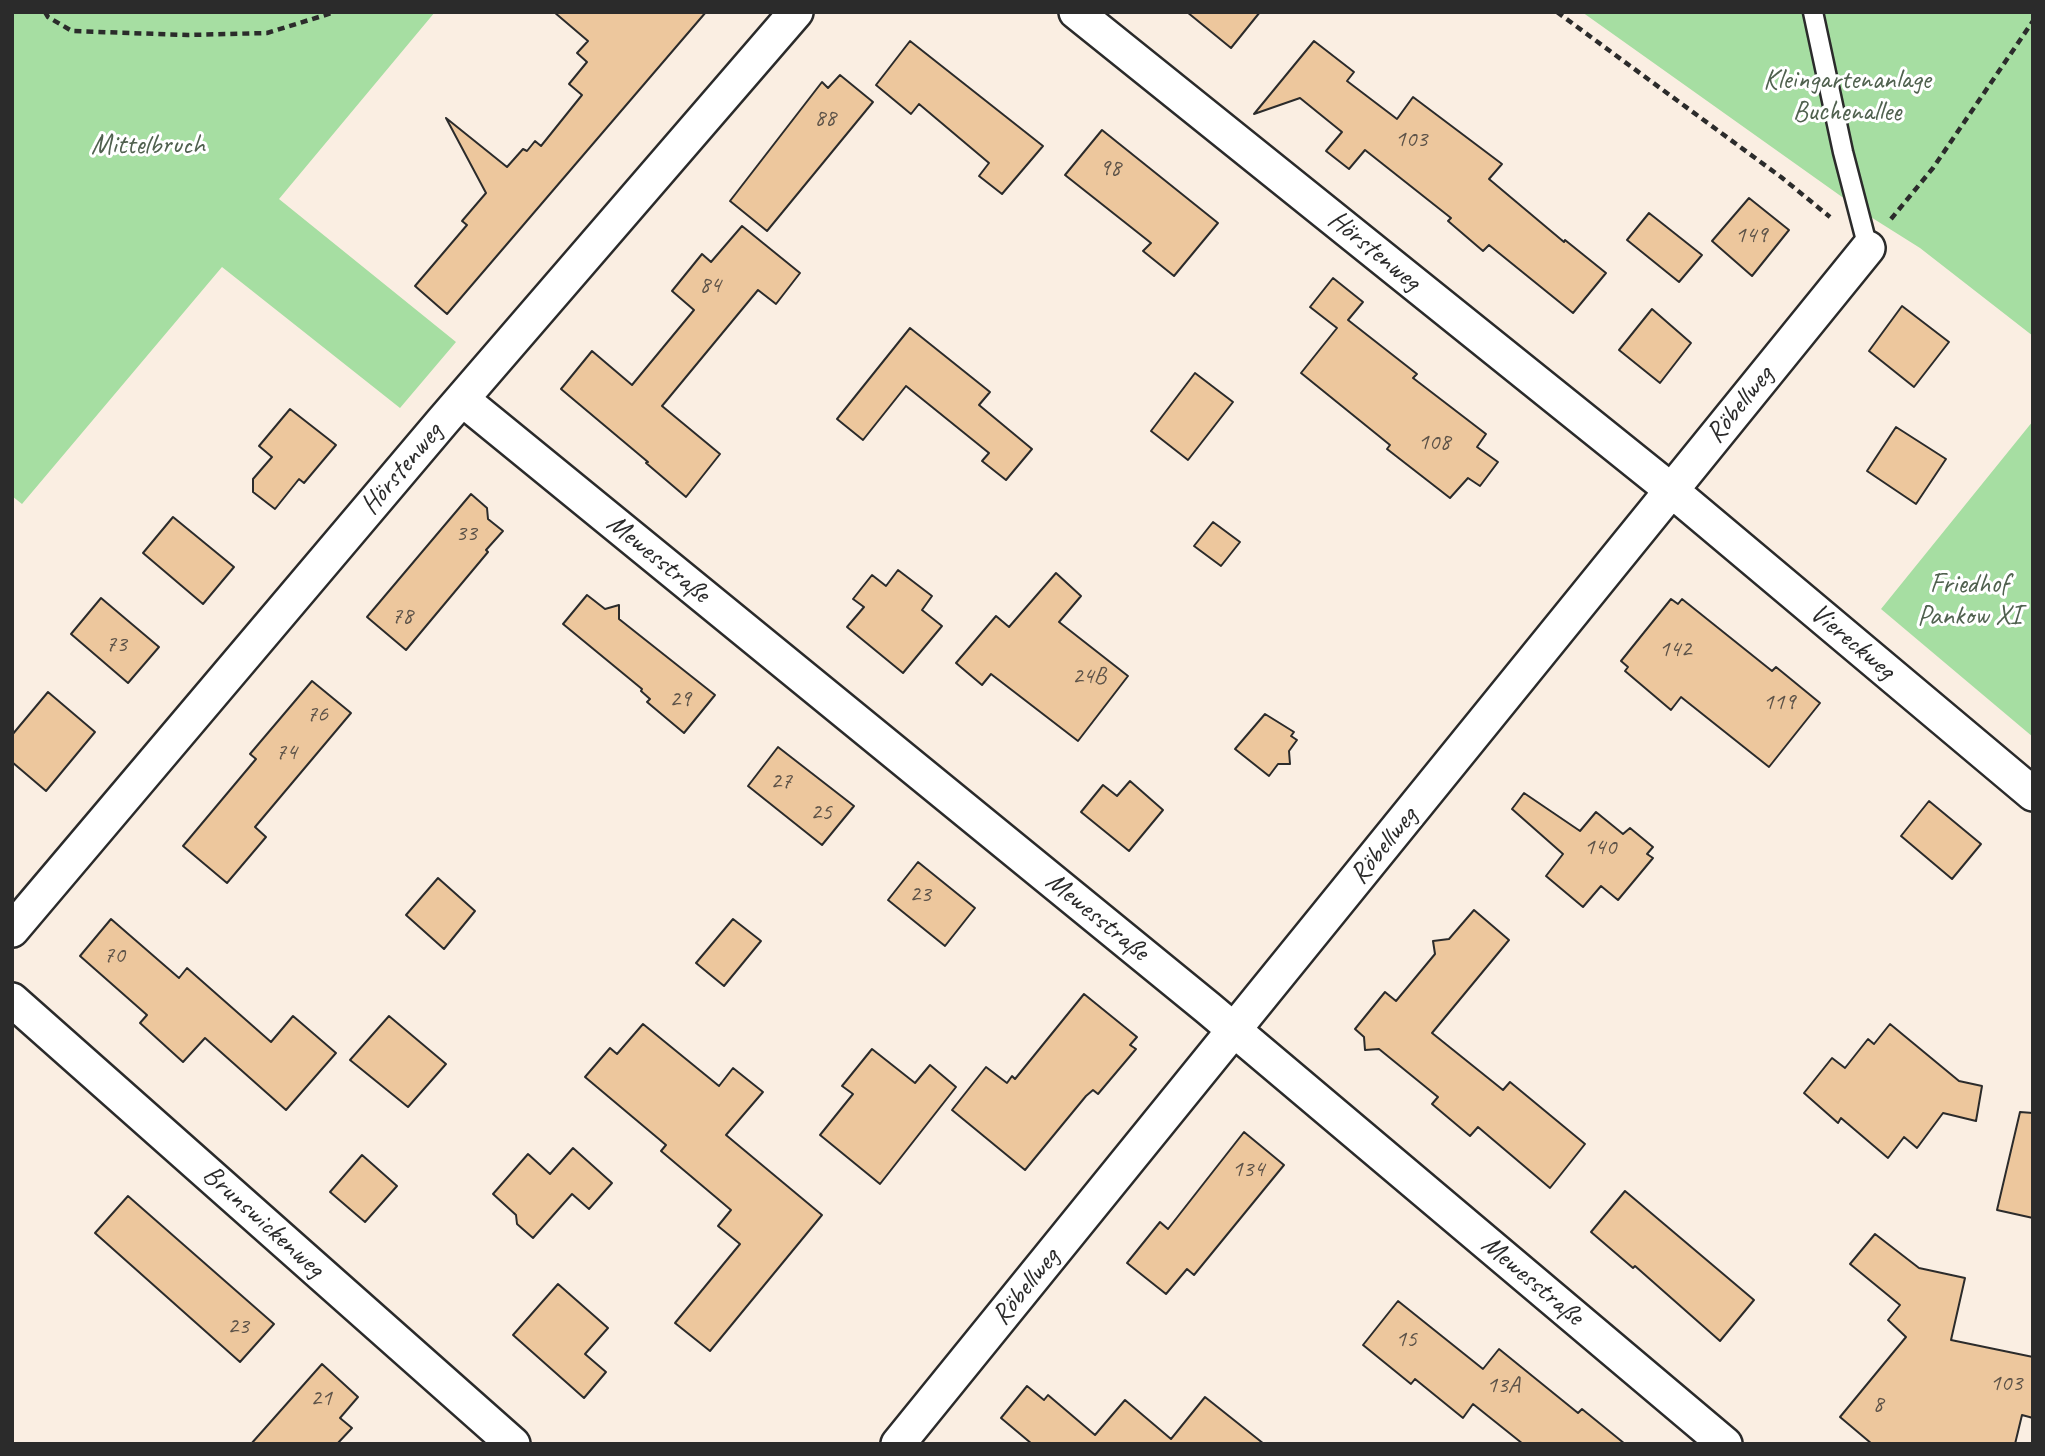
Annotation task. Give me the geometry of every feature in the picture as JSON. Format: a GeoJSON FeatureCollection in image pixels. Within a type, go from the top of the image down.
{"type":"FeatureCollection","features":[{"type":"Feature","properties":{"kind":"street","name":"Hörstenweg"},"geometry":{"type":"LineString","coordinates":[[12,930],[462,399],[796,12]]}},
{"type":"Feature","properties":{"kind":"street","name":"Hörstenweg"},"geometry":{"type":"LineString","coordinates":[[1076,12],[1671,490]]}},
{"type":"Feature","properties":{"kind":"street","name":"Röbellweg"},"geometry":{"type":"LineString","coordinates":[[898,1444],[1868,248]]}},
{"type":"Feature","properties":{"kind":"street","name":"Mewesstraße"},"geometry":{"type":"LineString","coordinates":[[462,399],[1235,1030],[1725,1444]]}},
{"type":"Feature","properties":{"kind":"street","name":"Viereckweg"},"geometry":{"type":"LineString","coordinates":[[1671,490],[2033,794]]}},
{"type":"Feature","properties":{"kind":"street","name":"Brunswickenweg"},"geometry":{"type":"LineString","coordinates":[[12,1000],[513,1444]]}},
{"type":"Feature","properties":{"kind":"lane"},"geometry":{"type":"LineString","coordinates":[[1813,12],[1843,152],[1868,248]]}},
{"type":"Feature","properties":{"kind":"path"},"geometry":{"type":"LineString","coordinates":[[45,12],[48,17],[72,31],[188,35],[267,33],[335,12]]}},
{"type":"Feature","properties":{"kind":"path"},"geometry":{"type":"LineString","coordinates":[[1557,12],[1781,177],[1868,248],[1933,168],[2033,21]]}},
{"type":"Feature","properties":{"kind":"green space","name":"Mittelbruch"},"geometry":{"type":"Polygon","coordinates":[[[12,12],[435,12],[279,199],[456,342],[400,408],[222,267],[22,504],[12,496],[12,12]]]}},
{"type":"Feature","properties":{"kind":"green space","name":"Kleingartenanlage Buchenallee"},"geometry":{"type":"Polygon","coordinates":[[[1582,12],[2033,12],[2033,336],[1920,248],[1866,214],[1582,12]]]}},
{"type":"Feature","properties":{"kind":"green space","name":"Friedhof Pankow XI"},"geometry":{"type":"Polygon","coordinates":[[[2033,421],[2033,737],[1881,609],[2033,421]]]}},
{"type":"Feature","properties":{"kind":"building"},"geometry":{"type":"Polygon","coordinates":[[[554,12],[706,12],[447,314],[415,286],[467,225],[462,221],[486,193],[446,118],[507,167],[523,149],[527,151],[535,141],[541,146],[582,95],[569,84],[587,62],[577,53],[588,41],[554,12]]]}},
{"type":"Feature","properties":{"kind":"building"},"geometry":{"type":"Polygon","coordinates":[[[1187,12],[1260,12],[1231,48],[1187,12]]]}},
{"type":"Feature","properties":{"kind":"building"},"geometry":{"type":"Polygon","coordinates":[[[910,41],[1043,146],[1002,194],[979,176],[989,163],[919,104],[911,114],[876,85],[910,41]]]}},
{"type":"Feature","properties":{"kind":"building"},"geometry":{"type":"Polygon","coordinates":[[[1314,41],[1354,72],[1347,81],[1397,119],[1413,97],[1502,164],[1489,179],[1564,242],[1565,240],[1606,273],[1573,313],[1489,245],[1483,251],[1448,221],[1451,218],[1365,150],[1349,169],[1326,151],[1342,132],[1300,98],[1254,114],[1314,41]]]}},
{"type":"Feature","properties":{"kind":"building"},"geometry":{"type":"Polygon","coordinates":[[[840,75],[873,102],[767,231],[730,201],[822,82],[828,88],[840,75]]]}},
{"type":"Feature","properties":{"kind":"building"},"geometry":{"type":"Polygon","coordinates":[[[1102,130],[1218,223],[1174,276],[1143,251],[1151,243],[1065,175],[1102,130]]]}},
{"type":"Feature","properties":{"kind":"building"},"geometry":{"type":"Polygon","coordinates":[[[1749,198],[1789,230],[1752,276],[1712,241],[1749,198]]]}},
{"type":"Feature","properties":{"kind":"building"},"geometry":{"type":"Polygon","coordinates":[[[1649,213],[1702,255],[1679,282],[1627,240],[1649,213]]]}},
{"type":"Feature","properties":{"kind":"building"},"geometry":{"type":"Polygon","coordinates":[[[742,226],[800,273],[776,304],[758,290],[662,406],[720,454],[686,497],[561,389],[592,351],[632,385],[694,310],[672,291],[702,254],[711,262],[742,226]]]}},
{"type":"Feature","properties":{"kind":"building"},"geometry":{"type":"Polygon","coordinates":[[[1333,278],[1363,302],[1348,320],[1417,374],[1413,378],[1486,434],[1477,447],[1498,462],[1480,486],[1468,478],[1450,498],[1387,449],[1390,445],[1301,373],[1337,328],[1310,307],[1333,278]]]}},
{"type":"Feature","properties":{"kind":"building"},"geometry":{"type":"Polygon","coordinates":[[[1902,306],[1949,342],[1914,387],[1869,351],[1902,306]]]}},
{"type":"Feature","properties":{"kind":"building"},"geometry":{"type":"Polygon","coordinates":[[[1652,309],[1691,343],[1660,383],[1619,350],[1652,309]]]}},
{"type":"Feature","properties":{"kind":"building"},"geometry":{"type":"Polygon","coordinates":[[[910,328],[990,392],[979,405],[1032,449],[1006,480],[982,461],[989,453],[906,386],[863,440],[837,419],[910,328]]]}},
{"type":"Feature","properties":{"kind":"building"},"geometry":{"type":"Polygon","coordinates":[[[1195,373],[1233,402],[1188,460],[1151,431],[1195,373]]]}},
{"type":"Feature","properties":{"kind":"building"},"geometry":{"type":"Polygon","coordinates":[[[290,409],[336,445],[304,483],[299,479],[275,509],[253,492],[253,479],[272,457],[259,446],[290,409]]]}},
{"type":"Feature","properties":{"kind":"building"},"geometry":{"type":"Polygon","coordinates":[[[1896,427],[1946,459],[1916,504],[1867,471],[1896,427]]]}},
{"type":"Feature","properties":{"kind":"building"},"geometry":{"type":"Polygon","coordinates":[[[471,494],[487,508],[488,519],[503,531],[406,650],[367,617],[471,494]]]}},
{"type":"Feature","properties":{"kind":"building"},"geometry":{"type":"Polygon","coordinates":[[[173,517],[234,567],[203,604],[143,553],[173,517]]]}},
{"type":"Feature","properties":{"kind":"building"},"geometry":{"type":"Polygon","coordinates":[[[1213,522],[1240,542],[1221,566],[1194,546],[1213,522]]]}},
{"type":"Feature","properties":{"kind":"building"},"geometry":{"type":"Polygon","coordinates":[[[898,570],[932,596],[922,610],[942,626],[903,673],[847,627],[864,607],[853,599],[872,575],[886,586],[898,570]]]}},
{"type":"Feature","properties":{"kind":"building"},"geometry":{"type":"Polygon","coordinates":[[[1056,573],[1081,596],[1059,622],[1128,676],[1078,741],[991,674],[982,685],[956,663],[996,616],[1009,627],[1056,573]]]}},
{"type":"Feature","properties":{"kind":"building"},"geometry":{"type":"Polygon","coordinates":[[[587,595],[605,609],[619,605],[619,619],[715,695],[684,733],[647,702],[650,699],[642,689],[563,624],[587,595]]]}},
{"type":"Feature","properties":{"kind":"building"},"geometry":{"type":"Polygon","coordinates":[[[101,598],[159,647],[128,683],[71,634],[101,598]]]}},
{"type":"Feature","properties":{"kind":"building"},"geometry":{"type":"Polygon","coordinates":[[[1671,599],[1678,604],[1682,599],[1772,671],[1776,667],[1820,703],[1769,767],[1681,697],[1671,710],[1625,671],[1628,667],[1621,661],[1671,599]]]}},
{"type":"Feature","properties":{"kind":"building"},"geometry":{"type":"Polygon","coordinates":[[[312,681],[351,713],[255,827],[266,837],[227,883],[183,846],[256,759],[250,754],[312,681]]]}},
{"type":"Feature","properties":{"kind":"building"},"geometry":{"type":"Polygon","coordinates":[[[48,692],[95,732],[46,791],[12,762],[12,735],[48,692]]]}},
{"type":"Feature","properties":{"kind":"building"},"geometry":{"type":"Polygon","coordinates":[[[1265,714],[1294,732],[1291,736],[1297,740],[1289,751],[1290,764],[1278,764],[1269,776],[1235,749],[1265,714]]]}},
{"type":"Feature","properties":{"kind":"building"},"geometry":{"type":"Polygon","coordinates":[[[778,747],[854,806],[822,845],[748,786],[778,747]]]}},
{"type":"Feature","properties":{"kind":"building"},"geometry":{"type":"Polygon","coordinates":[[[1130,781],[1163,810],[1129,851],[1081,812],[1103,785],[1117,796],[1130,781]]]}},
{"type":"Feature","properties":{"kind":"building"},"geometry":{"type":"Polygon","coordinates":[[[1524,793],[1580,831],[1596,812],[1623,834],[1630,828],[1653,847],[1647,854],[1653,858],[1618,900],[1601,886],[1583,907],[1546,876],[1563,854],[1512,809],[1524,793]]]}},
{"type":"Feature","properties":{"kind":"building"},"geometry":{"type":"Polygon","coordinates":[[[1929,801],[1981,844],[1952,879],[1901,836],[1929,801]]]}},
{"type":"Feature","properties":{"kind":"building"},"geometry":{"type":"Polygon","coordinates":[[[918,862],[975,908],[945,946],[888,900],[918,862]]]}},
{"type":"Feature","properties":{"kind":"building"},"geometry":{"type":"Polygon","coordinates":[[[438,878],[475,911],[444,949],[406,915],[438,878]]]}},
{"type":"Feature","properties":{"kind":"building"},"geometry":{"type":"Polygon","coordinates":[[[1474,910],[1509,940],[1432,1033],[1503,1090],[1510,1082],[1585,1144],[1550,1188],[1478,1127],[1470,1136],[1432,1104],[1438,1097],[1379,1049],[1365,1050],[1364,1037],[1355,1029],[1385,992],[1396,1001],[1435,954],[1433,941],[1449,939],[1474,910]]]}},
{"type":"Feature","properties":{"kind":"building"},"geometry":{"type":"Polygon","coordinates":[[[111,919],[179,978],[187,968],[271,1042],[293,1016],[336,1053],[286,1110],[205,1038],[183,1062],[140,1023],[147,1015],[80,956],[111,919]]]}},
{"type":"Feature","properties":{"kind":"building"},"geometry":{"type":"Polygon","coordinates":[[[733,919],[761,941],[724,986],[696,963],[733,919]]]}},
{"type":"Feature","properties":{"kind":"building"},"geometry":{"type":"Polygon","coordinates":[[[1084,994],[1137,1037],[1130,1045],[1136,1049],[1098,1094],[1093,1090],[1086,1096],[1025,1170],[952,1110],[986,1067],[1007,1083],[1012,1076],[1015,1079],[1084,994]]]}},
{"type":"Feature","properties":{"kind":"building"},"geometry":{"type":"Polygon","coordinates":[[[389,1016],[446,1064],[408,1107],[350,1060],[389,1016]]]}},
{"type":"Feature","properties":{"kind":"building"},"geometry":{"type":"Polygon","coordinates":[[[643,1024],[719,1086],[733,1068],[763,1092],[726,1135],[822,1215],[710,1351],[675,1323],[740,1244],[718,1226],[731,1210],[661,1151],[666,1145],[585,1077],[610,1048],[617,1054],[643,1024]]]}},
{"type":"Feature","properties":{"kind":"building"},"geometry":{"type":"Polygon","coordinates":[[[1890,1024],[1959,1081],[1982,1086],[1976,1121],[1943,1113],[1917,1148],[1904,1137],[1888,1158],[1841,1118],[1838,1123],[1804,1093],[1832,1058],[1845,1068],[1868,1039],[1874,1044],[1890,1024]]]}},
{"type":"Feature","properties":{"kind":"building"},"geometry":{"type":"Polygon","coordinates":[[[872,1049],[915,1083],[930,1065],[956,1087],[880,1184],[820,1135],[853,1094],[842,1086],[872,1049]]]}},
{"type":"Feature","properties":{"kind":"building"},"geometry":{"type":"Polygon","coordinates":[[[2020,1112],[2033,1113],[2033,1218],[1997,1210],[2020,1112]]]}},
{"type":"Feature","properties":{"kind":"building"},"geometry":{"type":"Polygon","coordinates":[[[1244,1132],[1284,1165],[1194,1275],[1187,1269],[1166,1294],[1127,1263],[1160,1222],[1168,1229],[1244,1132]]]}},
{"type":"Feature","properties":{"kind":"building"},"geometry":{"type":"Polygon","coordinates":[[[573,1148],[612,1183],[589,1209],[572,1194],[533,1238],[517,1224],[516,1215],[493,1194],[528,1154],[550,1174],[573,1148]]]}},
{"type":"Feature","properties":{"kind":"building"},"geometry":{"type":"Polygon","coordinates":[[[362,1155],[397,1186],[365,1222],[330,1192],[362,1155]]]}},
{"type":"Feature","properties":{"kind":"building"},"geometry":{"type":"Polygon","coordinates":[[[1625,1191],[1754,1300],[1720,1341],[1635,1266],[1633,1268],[1591,1232],[1625,1191]]]}},
{"type":"Feature","properties":{"kind":"building"},"geometry":{"type":"Polygon","coordinates":[[[128,1196],[274,1324],[240,1362],[95,1233],[128,1196]]]}},
{"type":"Feature","properties":{"kind":"building"},"geometry":{"type":"Polygon","coordinates":[[[1875,1234],[1919,1268],[1965,1278],[1951,1340],[2033,1357],[2033,1418],[2022,1415],[2015,1444],[1872,1444],[1840,1417],[1906,1337],[1888,1320],[1900,1305],[1850,1264],[1875,1234]]]}},
{"type":"Feature","properties":{"kind":"building"},"geometry":{"type":"Polygon","coordinates":[[[558,1284],[608,1328],[585,1354],[606,1372],[584,1398],[513,1335],[558,1284]]]}},
{"type":"Feature","properties":{"kind":"building"},"geometry":{"type":"Polygon","coordinates":[[[1398,1301],[1483,1369],[1499,1349],[1578,1413],[1582,1409],[1625,1444],[1523,1444],[1473,1404],[1463,1418],[1415,1379],[1411,1384],[1363,1345],[1398,1301]]]}},
{"type":"Feature","properties":{"kind":"building"},"geometry":{"type":"Polygon","coordinates":[[[322,1364],[358,1397],[340,1418],[352,1428],[337,1444],[251,1444],[322,1364]]]}},
{"type":"Feature","properties":{"kind":"building"},"geometry":{"type":"Polygon","coordinates":[[[1027,1386],[1044,1400],[1048,1395],[1095,1435],[1125,1400],[1171,1439],[1205,1397],[1264,1444],[1032,1444],[1001,1418],[1027,1386]]]}}]}
